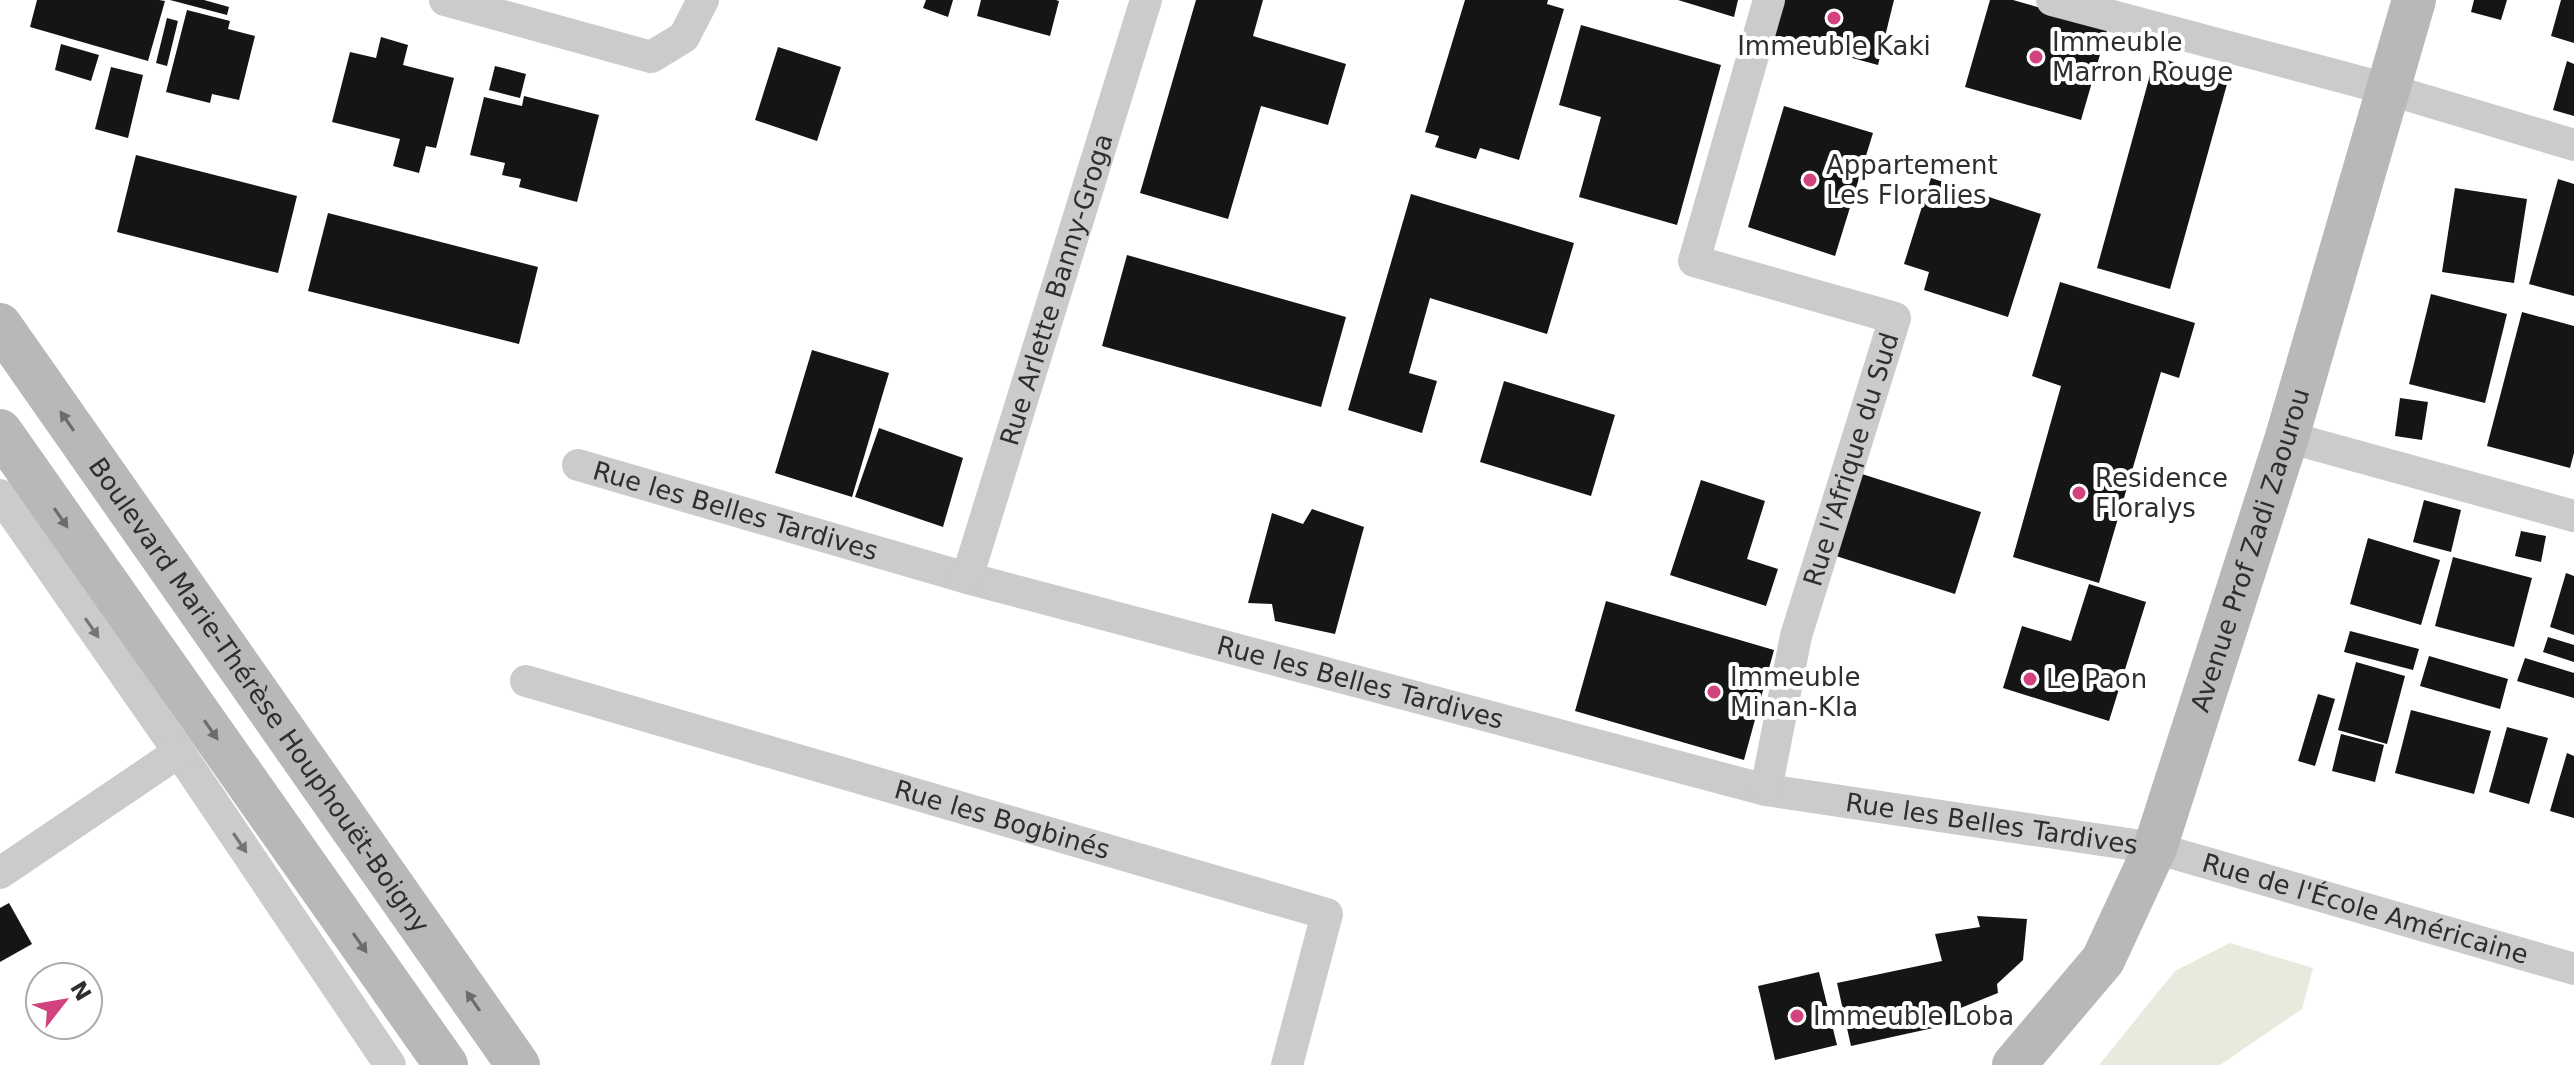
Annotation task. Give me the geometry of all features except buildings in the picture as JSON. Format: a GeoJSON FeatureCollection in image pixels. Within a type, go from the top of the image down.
{"type":"FeatureCollection","features":[{"type":"Feature","properties":{"kind":"main road","name":"Avenue Prof Zadi Zaourou"},"geometry":{"type":"LineString","coordinates":[[2014,1065],[2103,960],[2155,848],[2287,437],[2414,0]]}},
{"type":"Feature","properties":{"kind":"main road","name":"Boulevard Marie-Thérèse Houphouët-Boigny"},"geometry":{"type":"LineString","coordinates":[[0,325],[518,1065]]}},
{"type":"Feature","properties":{"kind":"main road"},"geometry":{"type":"LineString","coordinates":[[0,431],[446,1065]]}},
{"type":"Feature","properties":{"kind":"street"},"geometry":{"type":"LineString","coordinates":[[445,0],[651,57],[684,37],[703,0]]}},
{"type":"Feature","properties":{"kind":"street","name":"Rue Arlette Banny-Groga"},"geometry":{"type":"LineString","coordinates":[[967,578],[1146,0]]}},
{"type":"Feature","properties":{"kind":"street","name":"Rue l'Afrique du Sud"},"geometry":{"type":"LineString","coordinates":[[1766,790],[1796,636],[1895,318],[1694,261],[1769,0]]}},
{"type":"Feature","properties":{"kind":"street"},"geometry":{"type":"LineString","coordinates":[[2052,0],[2387,89],[2574,145]]}},
{"type":"Feature","properties":{"kind":"street"},"geometry":{"type":"LineString","coordinates":[[2287,437],[2574,516]]}},
{"type":"Feature","properties":{"kind":"street","name":"Rue les Belles Tardives"},"geometry":{"type":"LineString","coordinates":[[578,465],[967,578],[1766,790],[2155,848]]}},
{"type":"Feature","properties":{"kind":"street"},"geometry":{"type":"LineString","coordinates":[[0,495],[179,752],[390,1065]]}},
{"type":"Feature","properties":{"kind":"street","name":"Rue les Bogbinés"},"geometry":{"type":"LineString","coordinates":[[526,681],[1327,914],[1287,1065]]}},
{"type":"Feature","properties":{"kind":"street"},"geometry":{"type":"LineString","coordinates":[[0,873],[179,752]]}},
{"type":"Feature","properties":{"kind":"street","name":"Rue de l'École Américaine"},"geometry":{"type":"LineString","coordinates":[[2155,848],[2574,969]]}},
{"type":"Feature","properties":{"kind":"shaded area"},"geometry":{"type":"Polygon","coordinates":[[[2230,943],[2313,968],[2302,1009],[2220,1065],[2099,1065],[2175,971],[2230,943]]]}},
{"type":"Feature","properties":{"kind":"place","name":"Immeuble Kaki"},"geometry":{"type":"Point","coordinates":[1834,18]}},
{"type":"Feature","properties":{"kind":"place","name":"Immeuble Marron Rouge"},"geometry":{"type":"Point","coordinates":[2036,57]}},
{"type":"Feature","properties":{"kind":"place","name":"Appartement Les Floralies"},"geometry":{"type":"Point","coordinates":[1810,180]}},
{"type":"Feature","properties":{"kind":"place","name":"Residence Floralys"},"geometry":{"type":"Point","coordinates":[2079,493]}},
{"type":"Feature","properties":{"kind":"place","name":"Le Paon"},"geometry":{"type":"Point","coordinates":[2030,679]}},
{"type":"Feature","properties":{"kind":"place","name":"Immeuble Minan-Kla"},"geometry":{"type":"Point","coordinates":[1714,692]}},
{"type":"Feature","properties":{"kind":"place","name":"Immeuble Loba"},"geometry":{"type":"Point","coordinates":[1797,1016]}}]}
